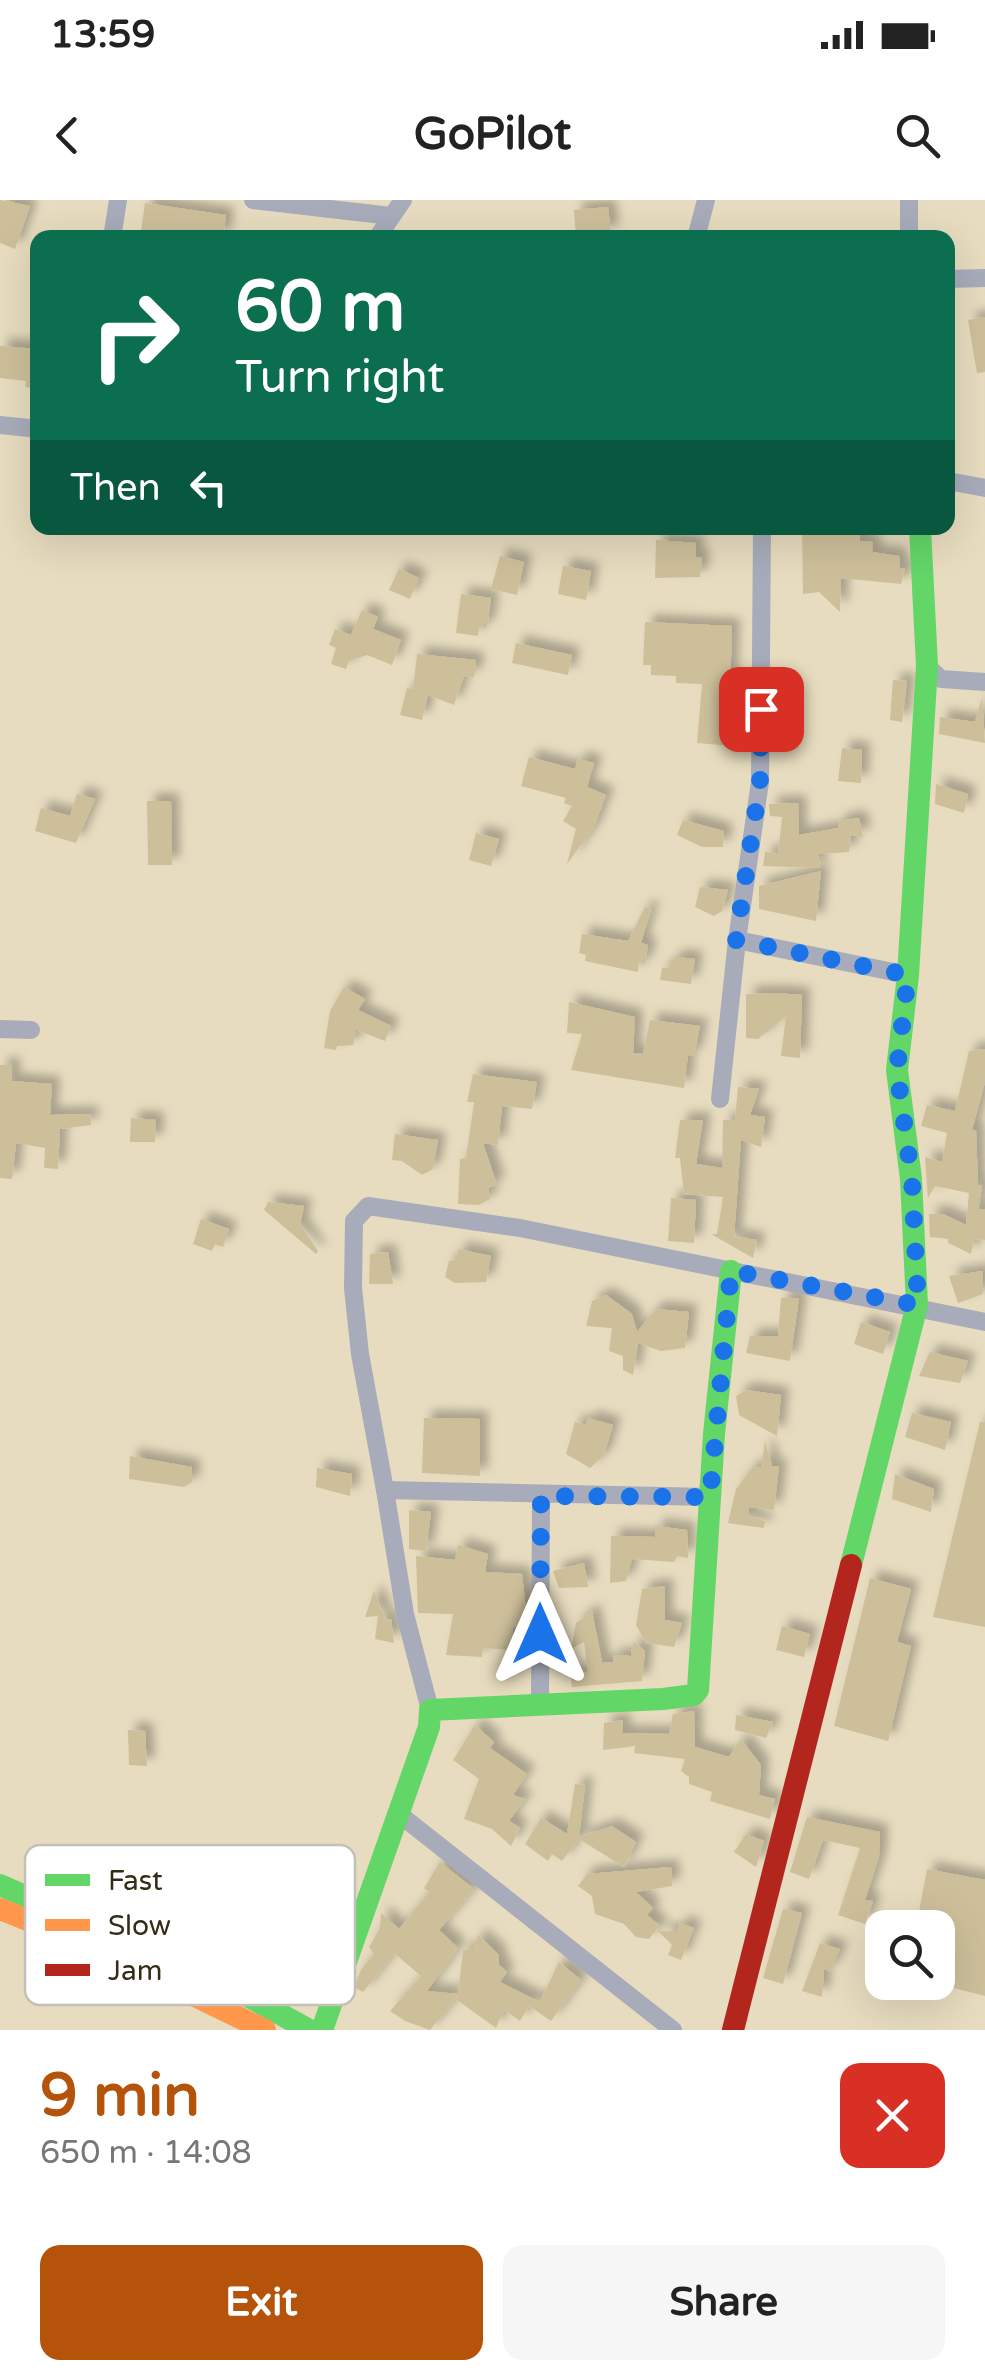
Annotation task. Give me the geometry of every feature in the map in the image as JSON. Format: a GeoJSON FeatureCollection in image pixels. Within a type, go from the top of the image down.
{"type":"FeatureCollection","features":[{"type":"Feature","properties":{"kind":"street"},"geometry":{"type":"LineString","coordinates":[[113,230],[118,200]]}},
{"type":"Feature","properties":{"kind":"street"},"geometry":{"type":"LineString","coordinates":[[253,200],[391,216]]}},
{"type":"Feature","properties":{"kind":"street"},"geometry":{"type":"LineString","coordinates":[[381,230],[403,200]]}},
{"type":"Feature","properties":{"kind":"street"},"geometry":{"type":"LineString","coordinates":[[698,230],[706,200]]}},
{"type":"Feature","properties":{"kind":"street"},"geometry":{"type":"LineString","coordinates":[[908,200],[909,230]]}},
{"type":"Feature","properties":{"kind":"street"},"geometry":{"type":"LineString","coordinates":[[955,279],[985,278]]}},
{"type":"Feature","properties":{"kind":"street"},"geometry":{"type":"LineString","coordinates":[[0,425],[30,428]]}},
{"type":"Feature","properties":{"kind":"street"},"geometry":{"type":"LineString","coordinates":[[955,482],[985,488]]}},
{"type":"Feature","properties":{"kind":"street"},"geometry":{"type":"LineString","coordinates":[[720,1099],[736,940],[760,782],[762,535]]}},
{"type":"Feature","properties":{"kind":"street"},"geometry":{"type":"LineString","coordinates":[[733,2030],[918,1305],[912,1180],[897,1070],[908,975],[927,666],[920,535]]}},
{"type":"Feature","properties":{"kind":"street"},"geometry":{"type":"LineString","coordinates":[[927,666],[941,679],[985,682]]}},
{"type":"Feature","properties":{"kind":"street"},"geometry":{"type":"LineString","coordinates":[[736,940],[908,975]]}},
{"type":"Feature","properties":{"kind":"street"},"geometry":{"type":"LineString","coordinates":[[0,1029],[32,1030]]}},
{"type":"Feature","properties":{"kind":"street"},"geometry":{"type":"LineString","coordinates":[[355,1937],[429,1727],[430,1710],[405,1614],[353,1288],[354,1221],[363,1208],[520,1228],[918,1305],[985,1322]]}},
{"type":"Feature","properties":{"kind":"street"},"geometry":{"type":"LineString","coordinates":[[430,1710],[694,1695],[699,1684],[710,1497],[731,1271]]}},
{"type":"Feature","properties":{"kind":"street"},"geometry":{"type":"LineString","coordinates":[[386,1490],[710,1497]]}},
{"type":"Feature","properties":{"kind":"street"},"geometry":{"type":"LineString","coordinates":[[540,1704],[541,1496]]}},
{"type":"Feature","properties":{"kind":"street"},"geometry":{"type":"LineString","coordinates":[[399,1814],[673,2030]]}},
{"type":"Feature","properties":{"kind":"street"},"geometry":{"type":"LineString","coordinates":[[0,1885],[25,1896]]}},
{"type":"Feature","properties":{"kind":"street"},"geometry":{"type":"LineString","coordinates":[[0,1909],[25,1919]]}},
{"type":"Feature","properties":{"kind":"street"},"geometry":{"type":"LineString","coordinates":[[214,2005],[265,2030]]}},
{"type":"Feature","properties":{"kind":"street"},"geometry":{"type":"LineString","coordinates":[[264,2005],[309,2030]]}},
{"type":"Feature","properties":{"kind":"street"},"geometry":{"type":"LineString","coordinates":[[322,2030],[331,2005]]}},
{"type":"Feature","properties":{"kind":"building"},"geometry":{"type":"Polygon","coordinates":[[[0,200],[30,206],[15,249],[0,243],[0,200]]]}},
{"type":"Feature","properties":{"kind":"building"},"geometry":{"type":"Polygon","coordinates":[[[145,203],[226,215],[224,230],[141,230],[145,203]]]}},
{"type":"Feature","properties":{"kind":"building"},"geometry":{"type":"Polygon","coordinates":[[[608,207],[611,230],[576,230],[574,210],[608,207]]]}},
{"type":"Feature","properties":{"kind":"building"},"geometry":{"type":"Polygon","coordinates":[[[985,317],[985,372],[977,373],[968,320],[985,317]]]}},
{"type":"Feature","properties":{"kind":"building"},"geometry":{"type":"Polygon","coordinates":[[[0,346],[30,348],[30,388],[25,387],[26,381],[0,378],[0,346]]]}},
{"type":"Feature","properties":{"kind":"building"},"geometry":{"type":"Polygon","coordinates":[[[802,535],[860,535],[860,541],[873,542],[872,552],[899,556],[900,568],[905,568],[901,584],[841,578],[840,612],[819,592],[803,594],[802,535]]]}},
{"type":"Feature","properties":{"kind":"building"},"geometry":{"type":"Polygon","coordinates":[[[656,540],[696,543],[696,557],[702,558],[700,577],[655,578],[656,540]]]}},
{"type":"Feature","properties":{"kind":"building"},"geometry":{"type":"Polygon","coordinates":[[[500,556],[524,562],[517,595],[491,589],[500,556]]]}},
{"type":"Feature","properties":{"kind":"building"},"geometry":{"type":"Polygon","coordinates":[[[563,566],[591,571],[586,600],[558,594],[563,566]]]}},
{"type":"Feature","properties":{"kind":"building"},"geometry":{"type":"Polygon","coordinates":[[[399,569],[419,578],[410,599],[389,590],[399,569]]]}},
{"type":"Feature","properties":{"kind":"building"},"geometry":{"type":"Polygon","coordinates":[[[461,594],[491,598],[487,628],[479,627],[478,636],[456,633],[461,594]]]}},
{"type":"Feature","properties":{"kind":"building"},"geometry":{"type":"Polygon","coordinates":[[[362,610],[378,617],[373,629],[401,640],[392,665],[367,655],[349,661],[346,669],[331,664],[336,648],[329,645],[335,629],[351,635],[362,610]]]}},
{"type":"Feature","properties":{"kind":"building"},"geometry":{"type":"Polygon","coordinates":[[[645,622],[732,626],[730,693],[736,693],[732,746],[697,743],[702,684],[676,683],[676,676],[651,675],[651,665],[643,665],[645,622]]]}},
{"type":"Feature","properties":{"kind":"building"},"geometry":{"type":"Polygon","coordinates":[[[516,643],[572,655],[568,675],[512,663],[516,643]]]}},
{"type":"Feature","properties":{"kind":"building"},"geometry":{"type":"Polygon","coordinates":[[[417,654],[476,660],[474,677],[464,676],[454,705],[428,695],[422,720],[400,715],[407,688],[413,689],[417,654]]]}},
{"type":"Feature","properties":{"kind":"building"},"geometry":{"type":"Polygon","coordinates":[[[893,680],[907,681],[902,722],[890,720],[893,680]]]}},
{"type":"Feature","properties":{"kind":"building"},"geometry":{"type":"Polygon","coordinates":[[[982,698],[985,743],[939,734],[940,717],[975,722],[982,698]]]}},
{"type":"Feature","properties":{"kind":"building"},"geometry":{"type":"Polygon","coordinates":[[[842,748],[862,750],[861,783],[838,781],[842,748]]]}},
{"type":"Feature","properties":{"kind":"building"},"geometry":{"type":"Polygon","coordinates":[[[529,757],[575,769],[578,759],[594,763],[587,787],[606,795],[594,827],[567,864],[576,829],[563,821],[572,806],[564,803],[566,798],[521,786],[529,757]]]}},
{"type":"Feature","properties":{"kind":"building"},"geometry":{"type":"Polygon","coordinates":[[[936,784],[968,794],[964,813],[935,804],[936,784]]]}},
{"type":"Feature","properties":{"kind":"building"},"geometry":{"type":"Polygon","coordinates":[[[77,794],[95,799],[76,843],[35,831],[41,808],[70,816],[77,794]]]}},
{"type":"Feature","properties":{"kind":"building"},"geometry":{"type":"Polygon","coordinates":[[[147,801],[171,801],[172,865],[148,865],[147,801]]]}},
{"type":"Feature","properties":{"kind":"building"},"geometry":{"type":"Polygon","coordinates":[[[798,803],[799,835],[838,828],[838,821],[859,818],[863,837],[851,835],[849,852],[818,854],[820,868],[763,866],[765,852],[778,854],[782,817],[770,816],[769,804],[798,803]]]}},
{"type":"Feature","properties":{"kind":"building"},"geometry":{"type":"Polygon","coordinates":[[[683,820],[724,831],[723,847],[702,847],[677,835],[683,820]]]}},
{"type":"Feature","properties":{"kind":"building"},"geometry":{"type":"Polygon","coordinates":[[[476,833],[499,839],[491,866],[469,860],[476,833]]]}},
{"type":"Feature","properties":{"kind":"building"},"geometry":{"type":"Polygon","coordinates":[[[821,871],[816,921],[759,909],[759,886],[821,871]]]}},
{"type":"Feature","properties":{"kind":"building"},"geometry":{"type":"Polygon","coordinates":[[[700,887],[728,890],[722,911],[714,916],[695,907],[700,887]]]}},
{"type":"Feature","properties":{"kind":"building"},"geometry":{"type":"Polygon","coordinates":[[[645,907],[651,909],[641,943],[648,945],[645,964],[638,963],[638,972],[585,961],[586,955],[579,953],[582,934],[628,941],[645,907]]]}},
{"type":"Feature","properties":{"kind":"building"},"geometry":{"type":"Polygon","coordinates":[[[676,957],[695,959],[691,984],[660,980],[662,968],[667,968],[676,957]]]}},
{"type":"Feature","properties":{"kind":"building"},"geometry":{"type":"Polygon","coordinates":[[[344,987],[365,999],[358,1010],[391,1026],[385,1041],[356,1030],[353,1045],[337,1046],[336,1050],[324,1048],[330,1011],[344,987]]]}},
{"type":"Feature","properties":{"kind":"building"},"geometry":{"type":"Polygon","coordinates":[[[746,994],[802,995],[800,1058],[781,1056],[786,1016],[758,1039],[746,1038],[746,994]]]}},
{"type":"Feature","properties":{"kind":"building"},"geometry":{"type":"Polygon","coordinates":[[[569,1002],[635,1017],[633,1053],[643,1054],[650,1020],[700,1026],[694,1056],[688,1055],[684,1088],[571,1070],[582,1034],[567,1033],[569,1002]]]}},
{"type":"Feature","properties":{"kind":"building"},"geometry":{"type":"Polygon","coordinates":[[[985,1049],[985,1082],[972,1130],[976,1130],[978,1185],[982,1186],[978,1210],[985,1209],[985,1240],[974,1239],[971,1254],[948,1243],[948,1239],[930,1237],[929,1214],[943,1214],[966,1225],[969,1193],[935,1186],[928,1198],[925,1157],[942,1162],[947,1133],[921,1126],[927,1105],[955,1111],[969,1051],[985,1049]]]}},
{"type":"Feature","properties":{"kind":"building"},"geometry":{"type":"Polygon","coordinates":[[[0,1065],[12,1065],[12,1081],[52,1084],[50,1115],[90,1114],[91,1125],[60,1129],[58,1169],[44,1168],[45,1148],[16,1143],[12,1179],[0,1178],[0,1065]]]}},
{"type":"Feature","properties":{"kind":"building"},"geometry":{"type":"Polygon","coordinates":[[[473,1074],[537,1082],[532,1109],[502,1106],[498,1145],[483,1143],[497,1185],[488,1188],[490,1199],[479,1205],[458,1204],[460,1159],[466,1158],[474,1102],[467,1102],[473,1074]]]}},
{"type":"Feature","properties":{"kind":"building"},"geometry":{"type":"Polygon","coordinates":[[[738,1087],[759,1089],[750,1115],[765,1117],[761,1147],[741,1140],[734,1237],[757,1240],[753,1258],[711,1234],[717,1234],[723,1197],[684,1194],[680,1158],[675,1158],[680,1120],[703,1120],[696,1164],[722,1168],[723,1120],[735,1120],[738,1087]]]}},
{"type":"Feature","properties":{"kind":"building"},"geometry":{"type":"Polygon","coordinates":[[[131,1118],[156,1120],[155,1142],[130,1142],[131,1118]]]}},
{"type":"Feature","properties":{"kind":"building"},"geometry":{"type":"Polygon","coordinates":[[[395,1134],[438,1140],[433,1169],[422,1175],[402,1161],[392,1160],[395,1134]]]}},
{"type":"Feature","properties":{"kind":"building"},"geometry":{"type":"Polygon","coordinates":[[[671,1198],[696,1200],[694,1243],[668,1241],[671,1198]]]}},
{"type":"Feature","properties":{"kind":"building"},"geometry":{"type":"Polygon","coordinates":[[[268,1202],[304,1206],[300,1224],[318,1251],[316,1254],[264,1210],[268,1202]]]}},
{"type":"Feature","properties":{"kind":"building"},"geometry":{"type":"Polygon","coordinates":[[[201,1219],[229,1229],[223,1247],[215,1244],[212,1251],[193,1244],[201,1219]]]}},
{"type":"Feature","properties":{"kind":"building"},"geometry":{"type":"Polygon","coordinates":[[[458,1249],[491,1256],[486,1282],[455,1283],[445,1277],[449,1261],[457,1259],[458,1249]]]}},
{"type":"Feature","properties":{"kind":"building"},"geometry":{"type":"Polygon","coordinates":[[[388,1252],[393,1284],[369,1284],[370,1254],[388,1252]]]}},
{"type":"Feature","properties":{"kind":"building"},"geometry":{"type":"Polygon","coordinates":[[[983,1271],[983,1294],[958,1303],[949,1276],[983,1271]]]}},
{"type":"Feature","properties":{"kind":"building"},"geometry":{"type":"Polygon","coordinates":[[[606,1295],[632,1314],[637,1332],[656,1309],[689,1312],[685,1348],[661,1351],[638,1343],[633,1375],[623,1370],[623,1356],[609,1351],[612,1328],[586,1326],[592,1301],[606,1295]]]}},
{"type":"Feature","properties":{"kind":"building"},"geometry":{"type":"Polygon","coordinates":[[[781,1298],[799,1298],[790,1361],[746,1353],[750,1336],[778,1336],[781,1298]]]}},
{"type":"Feature","properties":{"kind":"building"},"geometry":{"type":"Polygon","coordinates":[[[861,1322],[890,1332],[883,1354],[854,1344],[861,1322]]]}},
{"type":"Feature","properties":{"kind":"building"},"geometry":{"type":"Polygon","coordinates":[[[930,1352],[968,1361],[960,1383],[919,1376],[930,1352]]]}},
{"type":"Feature","properties":{"kind":"building"},"geometry":{"type":"Polygon","coordinates":[[[746,1390],[781,1395],[777,1436],[739,1415],[736,1396],[746,1390]]]}},
{"type":"Feature","properties":{"kind":"building"},"geometry":{"type":"Polygon","coordinates":[[[912,1413],[951,1422],[945,1450],[905,1437],[912,1413]]]}},
{"type":"Feature","properties":{"kind":"building"},"geometry":{"type":"Polygon","coordinates":[[[424,1418],[480,1419],[480,1476],[422,1473],[424,1418]]]}},
{"type":"Feature","properties":{"kind":"building"},"geometry":{"type":"Polygon","coordinates":[[[588,1418],[613,1425],[604,1455],[590,1468],[566,1454],[575,1422],[586,1425],[588,1418]]]}},
{"type":"Feature","properties":{"kind":"building"},"geometry":{"type":"Polygon","coordinates":[[[980,1422],[985,1422],[985,1627],[933,1617],[980,1422]]]}},
{"type":"Feature","properties":{"kind":"building"},"geometry":{"type":"Polygon","coordinates":[[[765,1441],[772,1466],[779,1467],[774,1510],[749,1507],[749,1516],[765,1521],[764,1528],[728,1523],[736,1489],[753,1467],[761,1468],[765,1441]]]}},
{"type":"Feature","properties":{"kind":"building"},"geometry":{"type":"Polygon","coordinates":[[[130,1456],[192,1467],[192,1482],[184,1487],[129,1479],[130,1456]]]}},
{"type":"Feature","properties":{"kind":"building"},"geometry":{"type":"Polygon","coordinates":[[[317,1468],[352,1474],[350,1496],[316,1487],[317,1468]]]}},
{"type":"Feature","properties":{"kind":"building"},"geometry":{"type":"Polygon","coordinates":[[[895,1474],[934,1489],[931,1512],[892,1499],[895,1474]]]}},
{"type":"Feature","properties":{"kind":"building"},"geometry":{"type":"Polygon","coordinates":[[[409,1510],[431,1512],[426,1551],[409,1549],[409,1510]]]}},
{"type":"Feature","properties":{"kind":"building"},"geometry":{"type":"Polygon","coordinates":[[[655,1526],[687,1530],[688,1558],[677,1556],[674,1562],[632,1559],[626,1581],[610,1583],[611,1536],[655,1537],[655,1526]]]}},
{"type":"Feature","properties":{"kind":"building"},"geometry":{"type":"Polygon","coordinates":[[[458,1545],[488,1554],[485,1572],[522,1574],[528,1628],[513,1627],[512,1650],[483,1648],[482,1657],[446,1655],[453,1614],[418,1613],[416,1556],[455,1560],[458,1545]]]}},
{"type":"Feature","properties":{"kind":"building"},"geometry":{"type":"Polygon","coordinates":[[[584,1563],[588,1587],[559,1588],[553,1571],[584,1563]]]}},
{"type":"Feature","properties":{"kind":"building"},"geometry":{"type":"Polygon","coordinates":[[[870,1578],[911,1589],[897,1642],[911,1646],[888,1741],[834,1726],[870,1578]]]}},
{"type":"Feature","properties":{"kind":"building"},"geometry":{"type":"Polygon","coordinates":[[[665,1586],[665,1620],[682,1623],[674,1647],[646,1643],[636,1625],[642,1589],[665,1586]]]}},
{"type":"Feature","properties":{"kind":"building"},"geometry":{"type":"Polygon","coordinates":[[[374,1591],[386,1620],[391,1619],[394,1643],[375,1639],[378,1616],[365,1617],[374,1591]]]}},
{"type":"Feature","properties":{"kind":"building"},"geometry":{"type":"Polygon","coordinates":[[[592,1611],[602,1663],[613,1662],[613,1655],[631,1656],[633,1642],[645,1651],[642,1681],[572,1687],[570,1673],[588,1672],[584,1642],[571,1649],[576,1623],[592,1611]]]}},
{"type":"Feature","properties":{"kind":"building"},"geometry":{"type":"Polygon","coordinates":[[[782,1626],[810,1634],[804,1657],[776,1650],[782,1626]]]}},
{"type":"Feature","properties":{"kind":"building"},"geometry":{"type":"Polygon","coordinates":[[[694,1711],[695,1747],[729,1757],[741,1739],[761,1765],[759,1795],[775,1799],[770,1819],[710,1801],[712,1792],[689,1784],[689,1777],[681,1771],[685,1759],[634,1753],[635,1746],[603,1750],[604,1723],[623,1720],[622,1733],[669,1734],[673,1714],[694,1711]]]}},
{"type":"Feature","properties":{"kind":"building"},"geometry":{"type":"Polygon","coordinates":[[[736,1715],[773,1722],[766,1738],[735,1730],[736,1715]]]}},
{"type":"Feature","properties":{"kind":"building"},"geometry":{"type":"Polygon","coordinates":[[[475,1725],[494,1742],[490,1748],[527,1774],[513,1795],[525,1799],[509,1821],[520,1828],[511,1846],[492,1829],[464,1819],[479,1779],[453,1760],[475,1725]]]}},
{"type":"Feature","properties":{"kind":"building"},"geometry":{"type":"Polygon","coordinates":[[[128,1730],[145,1731],[147,1766],[129,1765],[128,1730]]]}},
{"type":"Feature","properties":{"kind":"building"},"geometry":{"type":"Polygon","coordinates":[[[575,1784],[585,1785],[579,1837],[612,1826],[636,1842],[624,1867],[579,1839],[562,1861],[552,1854],[548,1861],[525,1844],[541,1818],[567,1834],[575,1784]]]}},
{"type":"Feature","properties":{"kind":"building"},"geometry":{"type":"Polygon","coordinates":[[[807,1817],[880,1832],[879,1857],[865,1900],[873,1901],[870,1910],[865,1910],[865,1924],[838,1915],[860,1848],[823,1840],[809,1879],[790,1872],[807,1817]]]}},
{"type":"Feature","properties":{"kind":"building"},"geometry":{"type":"Polygon","coordinates":[[[746,1834],[764,1841],[756,1867],[734,1852],[746,1834]]]}},
{"type":"Feature","properties":{"kind":"building"},"geometry":{"type":"Polygon","coordinates":[[[440,1862],[474,1889],[439,1930],[458,1948],[427,1991],[458,1994],[463,1950],[473,1949],[478,1935],[499,1955],[499,1965],[507,1972],[500,1982],[540,2002],[559,1962],[581,1980],[551,2021],[529,2006],[520,2021],[504,2010],[496,2028],[457,2000],[458,1995],[430,2030],[405,2021],[390,2011],[421,1976],[394,1953],[363,1992],[355,1988],[361,1970],[374,1954],[369,1947],[380,1928],[381,1913],[399,1929],[429,1892],[424,1888],[440,1862]]]}},
{"type":"Feature","properties":{"kind":"building"},"geometry":{"type":"Polygon","coordinates":[[[671,1867],[672,1886],[636,1892],[653,1908],[647,1915],[660,1926],[649,1939],[636,1937],[624,1924],[595,1914],[592,1896],[578,1886],[587,1874],[671,1867]]]}},
{"type":"Feature","properties":{"kind":"building"},"geometry":{"type":"Polygon","coordinates":[[[927,1869],[985,1880],[985,1996],[955,1988],[955,1910],[919,1910],[927,1869]]]}},
{"type":"Feature","properties":{"kind":"building"},"geometry":{"type":"Polygon","coordinates":[[[783,1909],[802,1913],[783,1984],[763,1978],[783,1909]]]}},
{"type":"Feature","properties":{"kind":"building"},"geometry":{"type":"Polygon","coordinates":[[[680,1923],[694,1928],[681,1960],[668,1955],[672,1945],[658,1931],[677,1931],[680,1923]]]}},
{"type":"Feature","properties":{"kind":"building"},"geometry":{"type":"Polygon","coordinates":[[[820,1943],[840,1949],[830,1971],[824,1969],[822,1997],[802,1991],[820,1943]]]}},
{"type":"Feature","properties":{"kind":"traffic: fast"},"geometry":{"type":"LineString","coordinates":[[851,1565],[917,1305],[911,1179],[897,1070],[908,975],[927,666],[920,535]]}},
{"type":"Feature","properties":{"kind":"traffic: fast"},"geometry":{"type":"LineString","coordinates":[[355,1937],[429,1727],[430,1710],[663,1699],[694,1695],[698,1690],[714,1434],[731,1271]]}},
{"type":"Feature","properties":{"kind":"traffic: fast"},"geometry":{"type":"LineString","coordinates":[[0,1885],[25,1896]]}},
{"type":"Feature","properties":{"kind":"traffic: fast"},"geometry":{"type":"LineString","coordinates":[[264,2005],[309,2030]]}},
{"type":"Feature","properties":{"kind":"traffic: fast"},"geometry":{"type":"LineString","coordinates":[[322,2030],[331,2005]]}},
{"type":"Feature","properties":{"kind":"traffic: slow"},"geometry":{"type":"LineString","coordinates":[[0,1909],[25,1919]]}},
{"type":"Feature","properties":{"kind":"traffic: slow"},"geometry":{"type":"LineString","coordinates":[[213,2005],[265,2030]]}},
{"type":"Feature","properties":{"kind":"traffic: jam"},"geometry":{"type":"LineString","coordinates":[[733,2030],[851,1565]]}},
{"type":"Feature","properties":{"kind":"route"},"geometry":{"type":"LineString","coordinates":[[540,1634],[541,1496],[710,1497],[731,1271],[918,1305],[912,1180],[897,1070],[897,1043],[908,975],[736,940],[760,782],[761,709]]}}]}
